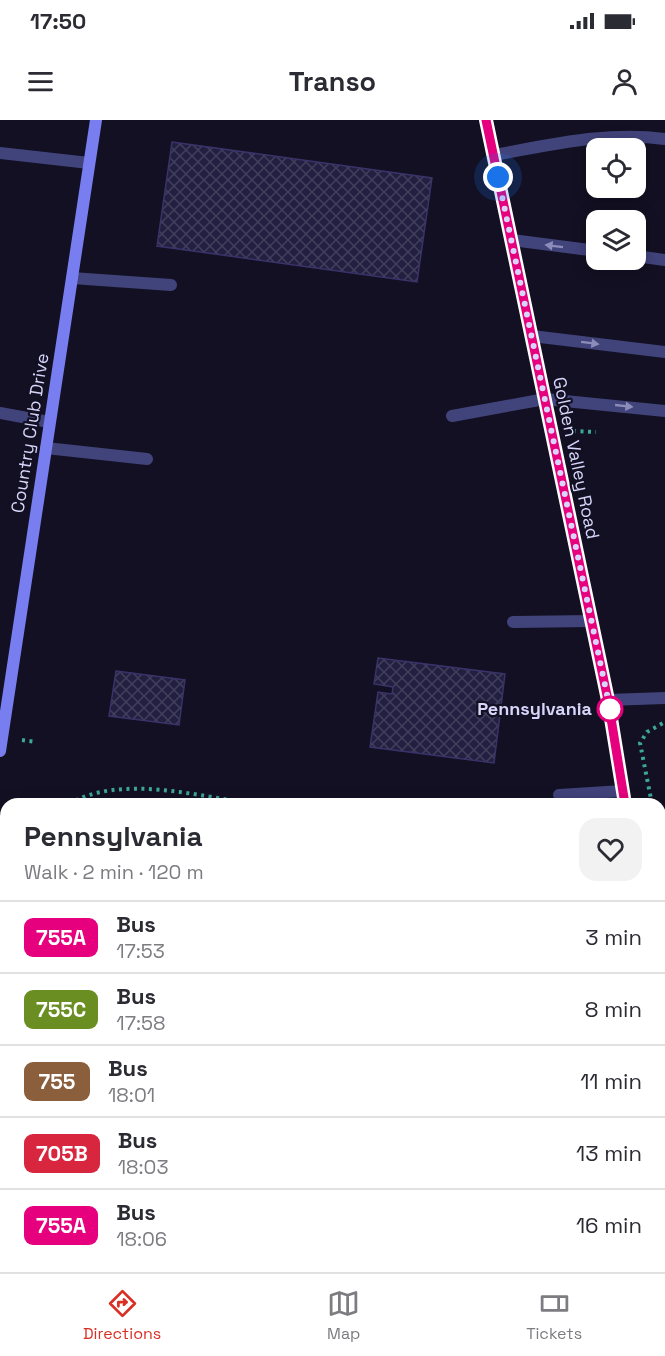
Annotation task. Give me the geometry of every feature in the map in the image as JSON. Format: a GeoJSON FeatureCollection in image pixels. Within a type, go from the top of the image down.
{"type":"FeatureCollection","features":[{"type":"Feature","properties":{"kind":"street","name":"Country Club Drive"},"geometry":{"type":"LineString","coordinates":[[0,751],[96,120]]}},
{"type":"Feature","properties":{"kind":"street","name":"Golden Valley Road"},"geometry":{"type":"LineString","coordinates":[[486,120],[592,621],[624,798]]}},
{"type":"Feature","properties":{"kind":"street"},"geometry":{"type":"LineString","coordinates":[[494,155],[585,139],[647,136],[665,139]]}},
{"type":"Feature","properties":{"kind":"street"},"geometry":{"type":"LineString","coordinates":[[0,153],[89,163]]}},
{"type":"Feature","properties":{"kind":"street"},"geometry":{"type":"LineString","coordinates":[[512,240],[586,250]]}},
{"type":"Feature","properties":{"kind":"street"},"geometry":{"type":"LineString","coordinates":[[646,257],[665,260]]}},
{"type":"Feature","properties":{"kind":"street"},"geometry":{"type":"LineString","coordinates":[[72,278],[171,285]]}},
{"type":"Feature","properties":{"kind":"street"},"geometry":{"type":"LineString","coordinates":[[532,336],[665,352]]}},
{"type":"Feature","properties":{"kind":"street"},"geometry":{"type":"LineString","coordinates":[[453,416],[545,399],[665,411]]}},
{"type":"Feature","properties":{"kind":"street"},"geometry":{"type":"LineString","coordinates":[[0,413],[50,422]]}},
{"type":"Feature","properties":{"kind":"street"},"geometry":{"type":"LineString","coordinates":[[46,448],[147,459]]}},
{"type":"Feature","properties":{"kind":"street"},"geometry":{"type":"LineString","coordinates":[[513,622],[592,621]]}},
{"type":"Feature","properties":{"kind":"street"},"geometry":{"type":"LineString","coordinates":[[608,700],[665,698]]}},
{"type":"Feature","properties":{"kind":"street"},"geometry":{"type":"LineString","coordinates":[[559,795],[623,791]]}},
{"type":"Feature","properties":{"kind":"path"},"geometry":{"type":"LineString","coordinates":[[651,798],[639,743],[647,732],[665,722]]}},
{"type":"Feature","properties":{"kind":"path"},"geometry":{"type":"LineString","coordinates":[[80,798],[90,793],[132,788],[208,798]]}},
{"type":"Feature","properties":{"kind":"building"},"geometry":{"type":"Polygon","coordinates":[[[172,142],[432,178],[417,282],[157,246],[172,142]]]}},
{"type":"Feature","properties":{"kind":"building"},"geometry":{"type":"Polygon","coordinates":[[[378,658],[505,674],[494,763],[370,747],[378,692],[392,694],[393,687],[374,684],[378,658]]]}},
{"type":"Feature","properties":{"kind":"building"},"geometry":{"type":"Polygon","coordinates":[[[116,671],[185,680],[179,725],[109,716],[116,671]]]}},
{"type":"Feature","properties":{"kind":"bus line","name":"755A"},"geometry":{"type":"LineString","coordinates":[[486,120],[608,700],[624,798]]}},
{"type":"Feature","properties":{"kind":"place","name":"Pennsylvania"},"geometry":{"type":"Point","coordinates":[610,709]}},
{"type":"Feature","properties":{"kind":"route"},"geometry":{"type":"LineString","coordinates":[[498,177],[610,709]]}}]}
